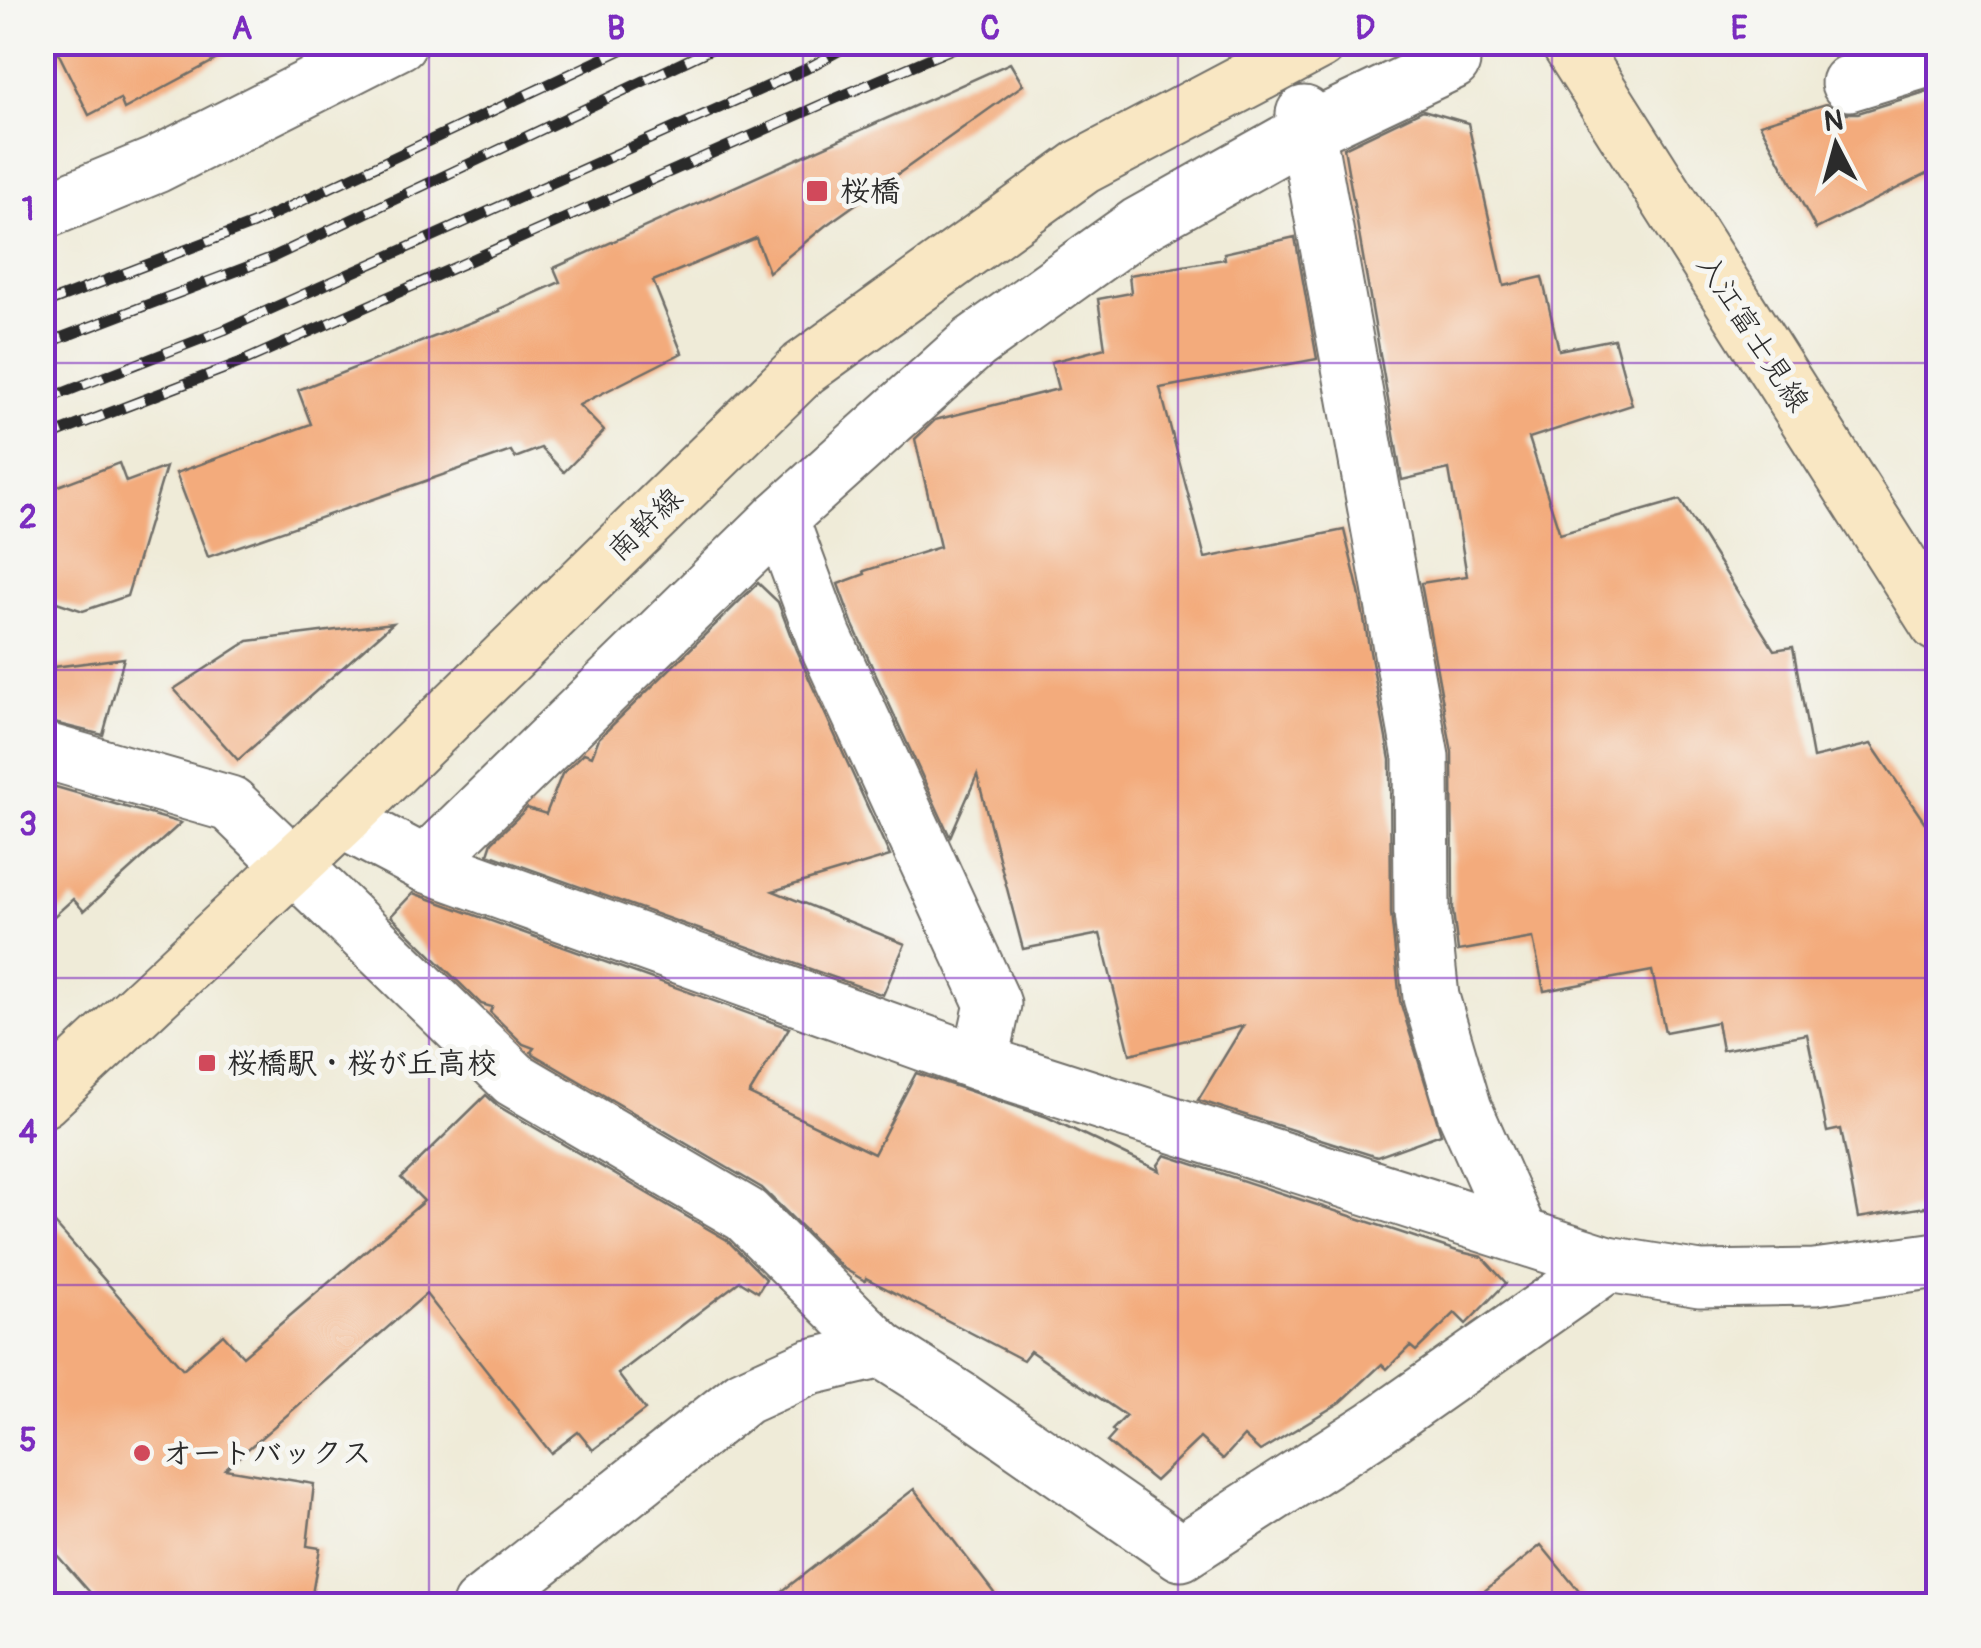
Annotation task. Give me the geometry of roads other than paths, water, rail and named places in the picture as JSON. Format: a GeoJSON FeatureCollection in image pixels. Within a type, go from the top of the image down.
{"type":"FeatureCollection","features":[{"type":"Feature","properties":{"kind":"main road","name":"南幹線"},"geometry":{"type":"LineString","coordinates":[[42,1100],[341,820],[804,368],[1082,167],[1319,42]]}},
{"type":"Feature","properties":{"kind":"main road","name":"入江富士見線"},"geometry":{"type":"LineString","coordinates":[[1568,42],[1938,624]]}},
{"type":"Feature","properties":{"kind":"street"},"geometry":{"type":"LineString","coordinates":[[42,212],[156,165],[398,42]]}},
{"type":"Feature","properties":{"kind":"street"},"geometry":{"type":"LineString","coordinates":[[1848,83],[1938,56]]}},
{"type":"Feature","properties":{"kind":"street"},"geometry":{"type":"LineString","coordinates":[[425,864],[780,518],[974,343],[1139,225],[1306,123],[1452,62]]}},
{"type":"Feature","properties":{"kind":"street"},"geometry":{"type":"LineString","coordinates":[[1306,123],[1421,757],[1422,913],[1431,998],[1464,1109],[1520,1233]]}},
{"type":"Feature","properties":{"kind":"street"},"geometry":{"type":"LineString","coordinates":[[780,518],[824,638],[993,1004],[980,1062]]}},
{"type":"Feature","properties":{"kind":"street"},"geometry":{"type":"LineString","coordinates":[[42,750],[230,804],[514,1080],[746,1215],[882,1350],[962,1400],[1181,1553],[1376,1427],[1608,1264]]}},
{"type":"Feature","properties":{"kind":"street"},"geometry":{"type":"LineString","coordinates":[[341,820],[425,864],[980,1062],[1608,1264],[1700,1279],[1815,1276],[1938,1260]]}},
{"type":"Feature","properties":{"kind":"street"},"geometry":{"type":"LineString","coordinates":[[480,1606],[744,1397],[810,1367],[882,1350]]}},
{"type":"Feature","properties":{"kind":"railway"},"geometry":{"type":"LineString","coordinates":[[42,305],[253,224],[638,42]]}},
{"type":"Feature","properties":{"kind":"railway"},"geometry":{"type":"LineString","coordinates":[[42,345],[273,257],[726,42]]}},
{"type":"Feature","properties":{"kind":"railway"},"geometry":{"type":"LineString","coordinates":[[42,401],[224,330],[806,69],[855,42]]}},
{"type":"Feature","properties":{"kind":"railway"},"geometry":{"type":"LineString","coordinates":[[42,439],[239,363],[968,42]]}},
{"type":"Feature","properties":{"kind":"place","name":"桜橋"},"geometry":{"type":"Point","coordinates":[817,191]}},
{"type":"Feature","properties":{"kind":"place","name":"桜橋駅・桜が丘高校"},"geometry":{"type":"Point","coordinates":[207,1063]}},
{"type":"Feature","properties":{"kind":"place","name":"オートバックス"},"geometry":{"type":"Point","coordinates":[142,1453]}}]}
